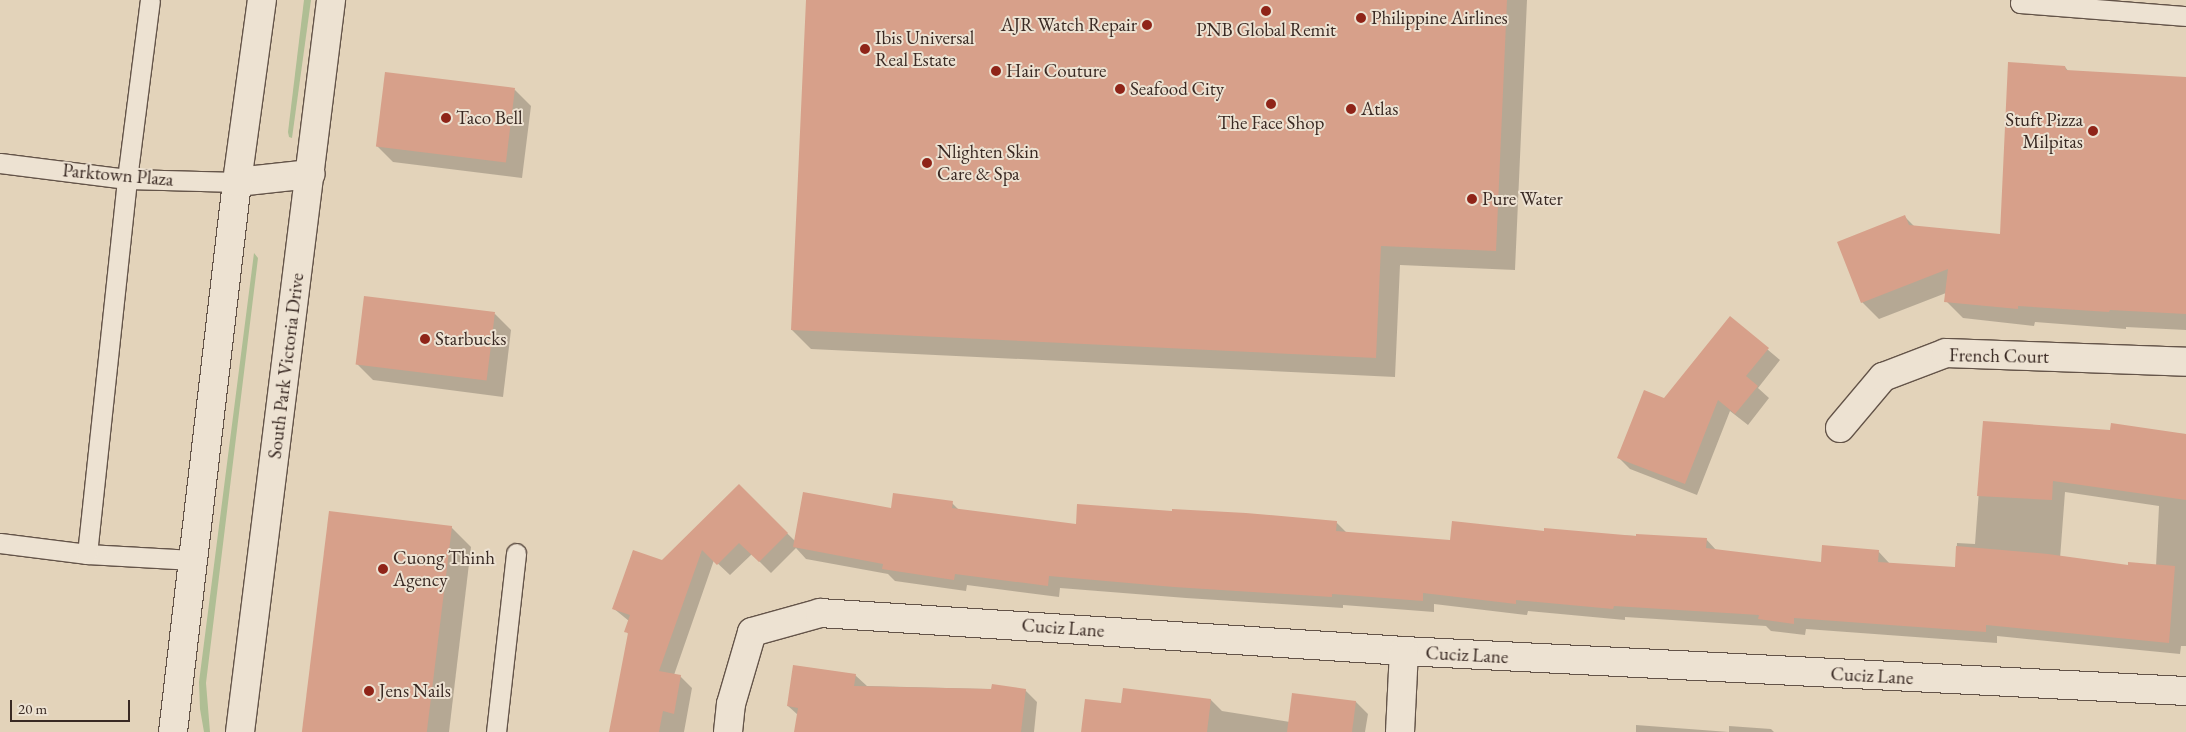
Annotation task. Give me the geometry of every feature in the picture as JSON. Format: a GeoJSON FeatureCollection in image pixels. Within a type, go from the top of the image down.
{"type":"FeatureCollection","features":[{"type":"Feature","properties":{"kind":"street"},"geometry":{"type":"LineString","coordinates":[[173,732],[237,182],[262,0]]}},
{"type":"Feature","properties":{"kind":"street","name":"South Park Victoria Drive"},"geometry":{"type":"LineString","coordinates":[[240,732],[311,174],[331,0]]}},
{"type":"Feature","properties":{"kind":"street"},"geometry":{"type":"LineString","coordinates":[[237,182],[311,174]]}},
{"type":"Feature","properties":{"kind":"street","name":"French Court"},"geometry":{"type":"LineString","coordinates":[[1840,428],[1883,377],[1946,353],[2186,362]]}},
{"type":"Feature","properties":{"kind":"street","name":"Cuciz Lane"},"geometry":{"type":"LineString","coordinates":[[728,732],[731,704],[752,632],[820,613],[1404,651],[2186,691]]}},
{"type":"Feature","properties":{"kind":"street"},"geometry":{"type":"LineString","coordinates":[[1400,732],[1404,651]]}},
{"type":"Feature","properties":{"kind":"lane"},"geometry":{"type":"LineString","coordinates":[[87,554],[127,179],[150,0]]}},
{"type":"Feature","properties":{"kind":"lane"},"geometry":{"type":"LineString","coordinates":[[2021,0],[2020,3],[2186,16]]}},
{"type":"Feature","properties":{"kind":"lane","name":"Parktown Plaza"},"geometry":{"type":"LineString","coordinates":[[0,163],[127,179],[237,182]]}},
{"type":"Feature","properties":{"kind":"lane"},"geometry":{"type":"LineString","coordinates":[[0,543],[87,554],[193,560]]}},
{"type":"Feature","properties":{"kind":"lane"},"geometry":{"type":"LineString","coordinates":[[496,732],[516,553]]}},
{"type":"Feature","properties":{"kind":"green space"},"geometry":{"type":"Polygon","coordinates":[[[304,0],[311,0],[292,138],[289,137],[288,132],[304,0]]]}},
{"type":"Feature","properties":{"kind":"green space"},"geometry":{"type":"Polygon","coordinates":[[[254,253],[258,258],[206,683],[210,732],[204,732],[200,709],[199,682],[254,253]]]}},
{"type":"Feature","properties":{"kind":"building"},"geometry":{"type":"Polygon","coordinates":[[[806,0],[1507,0],[1496,251],[1381,246],[1376,358],[791,330],[806,0]]]}},
{"type":"Feature","properties":{"kind":"building"},"geometry":{"type":"Polygon","coordinates":[[[2008,62],[2065,66],[2066,70],[2186,77],[2186,314],[2110,310],[2109,312],[2018,306],[2018,309],[1944,302],[1948,269],[1861,303],[1837,242],[1905,215],[1909,225],[2000,234],[2008,62]]]}},
{"type":"Feature","properties":{"kind":"building","name":"Taco Bell"},"geometry":{"type":"Polygon","coordinates":[[[385,72],[515,88],[506,162],[376,146],[385,72]]]}},
{"type":"Feature","properties":{"kind":"building","name":"Starbucks"},"geometry":{"type":"Polygon","coordinates":[[[364,296],[495,312],[487,381],[356,364],[364,296]]]}},
{"type":"Feature","properties":{"kind":"building"},"geometry":{"type":"Polygon","coordinates":[[[1730,316],[1769,348],[1746,376],[1758,386],[1735,414],[1718,400],[1685,484],[1617,458],[1644,390],[1664,398],[1730,316]]]}},
{"type":"Feature","properties":{"kind":"building"},"geometry":{"type":"Polygon","coordinates":[[[1983,421],[2110,430],[2111,423],[2186,434],[2186,500],[2053,481],[2052,500],[1977,496],[1983,421]]]}},
{"type":"Feature","properties":{"kind":"building"},"geometry":{"type":"Polygon","coordinates":[[[739,484],[788,533],[759,562],[739,543],[717,565],[702,550],[659,671],[681,675],[674,714],[663,711],[659,732],[609,732],[628,633],[624,632],[630,615],[612,609],[633,550],[662,560],[739,484]]]}},
{"type":"Feature","properties":{"kind":"building"},"geometry":{"type":"Polygon","coordinates":[[[803,492],[891,508],[893,493],[953,501],[952,508],[1076,524],[1077,504],[1172,511],[1172,509],[1246,513],[1337,521],[1336,531],[1450,540],[1452,521],[1544,531],[1544,528],[1636,536],[1636,534],[1707,538],[1706,548],[1821,562],[1822,545],[1879,550],[1878,562],[1955,567],[1956,546],[2048,554],[2128,565],[2128,562],[2175,566],[2169,643],[1986,625],[1986,632],[1794,618],[1794,624],[1758,619],[1759,615],[1614,606],[1613,609],[1516,600],[1516,604],[1423,593],[1423,601],[1332,594],[1332,597],[1174,587],[1049,576],[1048,586],[955,574],[954,580],[882,569],[883,564],[793,547],[803,492]]]}},
{"type":"Feature","properties":{"kind":"building"},"geometry":{"type":"Polygon","coordinates":[[[329,511],[452,526],[427,732],[302,732],[329,511]]]}},
{"type":"Feature","properties":{"kind":"building"},"geometry":{"type":"Polygon","coordinates":[[[793,665],[856,674],[854,686],[991,689],[992,684],[1026,689],[1021,732],[794,732],[798,708],[787,706],[793,665]]]}},
{"type":"Feature","properties":{"kind":"building"},"geometry":{"type":"Polygon","coordinates":[[[1123,688],[1211,699],[1207,732],[1081,732],[1085,699],[1121,703],[1123,688]]]}},
{"type":"Feature","properties":{"kind":"building"},"geometry":{"type":"Polygon","coordinates":[[[1292,693],[1356,701],[1352,732],[1287,732],[1292,693]]]}},
{"type":"Feature","properties":{"kind":"place","name":"PNB Global Remit"},"geometry":{"type":"Point","coordinates":[1266,11]}},
{"type":"Feature","properties":{"kind":"place","name":"Philippine Airlines"},"geometry":{"type":"Point","coordinates":[1361,18]}},
{"type":"Feature","properties":{"kind":"place","name":"AJR Watch Repair"},"geometry":{"type":"Point","coordinates":[1147,25]}},
{"type":"Feature","properties":{"kind":"place","name":"Ibis Universal Real Estate"},"geometry":{"type":"Point","coordinates":[865,49]}},
{"type":"Feature","properties":{"kind":"place","name":"Hair Couture"},"geometry":{"type":"Point","coordinates":[996,71]}},
{"type":"Feature","properties":{"kind":"place","name":"Seafood City"},"geometry":{"type":"Point","coordinates":[1120,89]}},
{"type":"Feature","properties":{"kind":"place","name":"The Face Shop"},"geometry":{"type":"Point","coordinates":[1271,104]}},
{"type":"Feature","properties":{"kind":"place","name":"Atlas"},"geometry":{"type":"Point","coordinates":[1351,109]}},
{"type":"Feature","properties":{"kind":"place","name":"Taco Bell"},"geometry":{"type":"Point","coordinates":[446,118]}},
{"type":"Feature","properties":{"kind":"place","name":"Stuft Pizza Milpitas"},"geometry":{"type":"Point","coordinates":[2093,131]}},
{"type":"Feature","properties":{"kind":"place","name":"Nlighten Skin Care & Spa"},"geometry":{"type":"Point","coordinates":[927,163]}},
{"type":"Feature","properties":{"kind":"place","name":"Pure Water"},"geometry":{"type":"Point","coordinates":[1472,199]}},
{"type":"Feature","properties":{"kind":"place","name":"Starbucks"},"geometry":{"type":"Point","coordinates":[425,339]}},
{"type":"Feature","properties":{"kind":"place","name":"Cuong Thinh Agency"},"geometry":{"type":"Point","coordinates":[383,569]}},
{"type":"Feature","properties":{"kind":"place","name":"Jens Nails"},"geometry":{"type":"Point","coordinates":[369,691]}}]}
